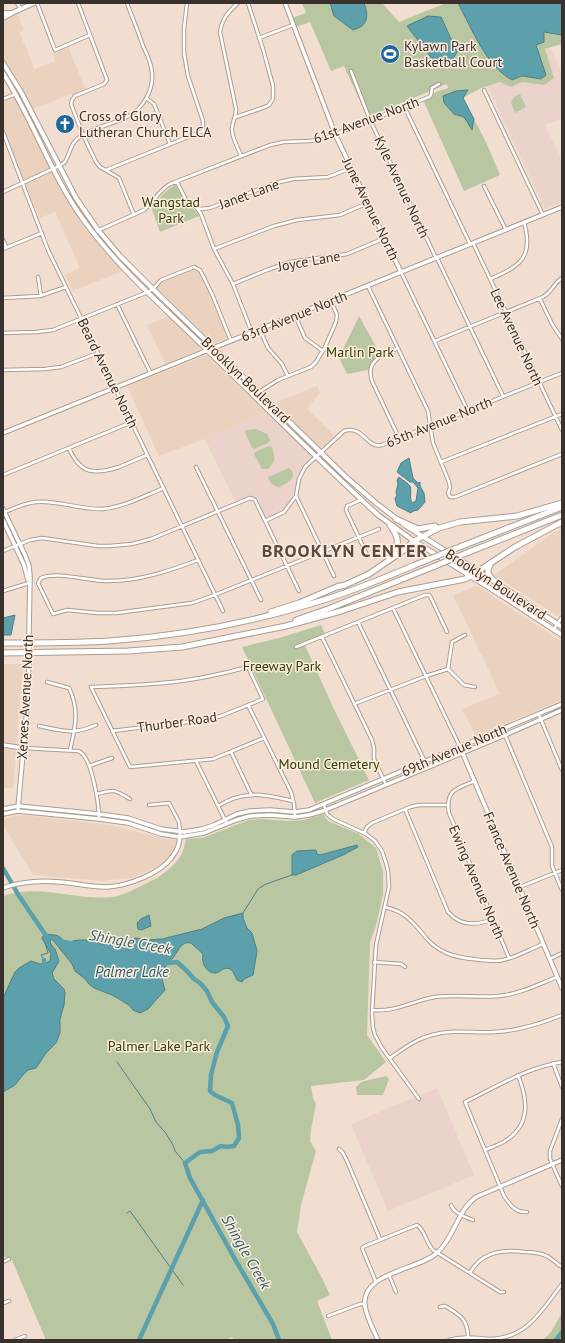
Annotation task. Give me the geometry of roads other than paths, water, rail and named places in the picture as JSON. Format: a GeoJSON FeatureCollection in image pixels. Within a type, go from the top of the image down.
{"type":"FeatureCollection","features":[{"type":"Feature","properties":{"kind":"highway"},"geometry":{"type":"LineString","coordinates":[[396,519],[420,530],[454,522],[516,516],[562,503]]}},
{"type":"Feature","properties":{"kind":"highway"},"geometry":{"type":"LineString","coordinates":[[3,643],[68,643],[120,640],[192,632],[285,612],[334,597],[562,507]]}},
{"type":"Feature","properties":{"kind":"highway"},"geometry":{"type":"LineString","coordinates":[[236,637],[308,617],[562,515]]}},
{"type":"Feature","properties":{"kind":"highway"},"geometry":{"type":"LineString","coordinates":[[239,623],[299,603],[337,587],[365,573],[421,536],[444,526],[475,520]]}},
{"type":"Feature","properties":{"kind":"highway"},"geometry":{"type":"LineString","coordinates":[[3,653],[148,650],[182,647],[278,628],[314,619],[398,592],[452,582],[471,576],[515,547],[562,522]]}},
{"type":"Feature","properties":{"kind":"highway"},"geometry":{"type":"LineString","coordinates":[[388,558],[395,550],[398,543],[396,535],[390,525]]}},
{"type":"Feature","properties":{"kind":"highway"},"geometry":{"type":"LineString","coordinates":[[337,587],[370,574],[404,550],[412,542]]}},
{"type":"Feature","properties":{"kind":"highway"},"geometry":{"type":"LineString","coordinates":[[493,562],[488,567],[488,573],[499,585]]}},
{"type":"Feature","properties":{"kind":"main road"},"geometry":{"type":"LineString","coordinates":[[3,18],[36,3]]}},
{"type":"Feature","properties":{"kind":"main road"},"geometry":{"type":"LineString","coordinates":[[3,14],[12,13]]}},
{"type":"Feature","properties":{"kind":"main road","name":"Brooklyn Boulevard"},"geometry":{"type":"LineString","coordinates":[[3,63],[19,88],[76,198],[95,231],[152,289],[361,491],[396,519],[478,571],[562,628]]}},
{"type":"Feature","properties":{"kind":"main road","name":"Brooklyn Boulevard"},"geometry":{"type":"LineString","coordinates":[[3,73],[16,94],[54,169],[76,208],[112,255],[148,292],[317,457],[390,525],[412,542],[471,576],[562,635]]}},
{"type":"Feature","properties":{"kind":"street"},"geometry":{"type":"LineString","coordinates":[[17,3],[20,9]]}},
{"type":"Feature","properties":{"kind":"street"},"geometry":{"type":"LineString","coordinates":[[36,3],[55,50],[90,35]]}},
{"type":"Feature","properties":{"kind":"street"},"geometry":{"type":"LineString","coordinates":[[78,3],[107,80],[104,84],[75,96],[71,104],[83,135],[96,162],[100,167],[119,178],[134,215]]}},
{"type":"Feature","properties":{"kind":"street"},"geometry":{"type":"LineString","coordinates":[[3,192],[59,166],[67,157],[73,143],[83,135],[129,116],[139,108],[146,98],[152,78],[151,66],[128,3]]}},
{"type":"Feature","properties":{"kind":"street"},"geometry":{"type":"LineString","coordinates":[[106,170],[203,130],[203,120],[188,76],[184,53],[184,29],[187,3]]}},
{"type":"Feature","properties":{"kind":"street"},"geometry":{"type":"LineString","coordinates":[[238,3],[225,16],[222,21],[220,32],[236,108],[236,117],[233,123],[232,131],[241,156]]}},
{"type":"Feature","properties":{"kind":"street"},"geometry":{"type":"LineString","coordinates":[[236,117],[265,107],[272,102],[273,95],[270,74],[248,3]]}},
{"type":"Feature","properties":{"kind":"street","name":"June Avenue North"},"geometry":{"type":"LineString","coordinates":[[285,3],[335,134],[468,411]]}},
{"type":"Feature","properties":{"kind":"street"},"geometry":{"type":"LineString","coordinates":[[259,38],[293,25]]}},
{"type":"Feature","properties":{"kind":"street","name":"Kyle Avenue North"},"geometry":{"type":"LineString","coordinates":[[351,71],[370,120],[503,396]]}},
{"type":"Feature","properties":{"kind":"street","name":"61st Avenue North"},"geometry":{"type":"LineString","coordinates":[[95,231],[134,215],[149,207],[161,190],[165,187],[270,144],[316,140],[335,134],[429,97],[432,88],[439,84]]}},
{"type":"Feature","properties":{"kind":"street"},"geometry":{"type":"LineString","coordinates":[[484,90],[543,215]]}},
{"type":"Feature","properties":{"kind":"street"},"geometry":{"type":"LineString","coordinates":[[3,99],[16,94]]}},
{"type":"Feature","properties":{"kind":"street"},"geometry":{"type":"LineString","coordinates":[[146,98],[154,104],[170,144]]}},
{"type":"Feature","properties":{"kind":"street","name":"Lee Avenue North"},"geometry":{"type":"LineString","coordinates":[[404,106],[490,279],[562,430]]}},
{"type":"Feature","properties":{"kind":"street","name":"Beard Avenue North"},"geometry":{"type":"LineString","coordinates":[[3,132],[48,250],[223,611]]}},
{"type":"Feature","properties":{"kind":"street","name":"Janet Lane"},"geometry":{"type":"LineString","coordinates":[[193,206],[210,208],[276,183],[328,177],[352,168]]}},
{"type":"Feature","properties":{"kind":"street"},"geometry":{"type":"LineString","coordinates":[[177,182],[183,196],[201,214],[214,249],[233,284],[252,333]]}},
{"type":"Feature","properties":{"kind":"street"},"geometry":{"type":"LineString","coordinates":[[484,186],[506,230]]}},
{"type":"Feature","properties":{"kind":"street"},"geometry":{"type":"LineString","coordinates":[[214,249],[274,226],[297,220],[340,215],[368,203]]}},
{"type":"Feature","properties":{"kind":"street","name":"63rd Avenue North"},"geometry":{"type":"LineString","coordinates":[[3,433],[562,207]]}},
{"type":"Feature","properties":{"kind":"street"},"geometry":{"type":"LineString","coordinates":[[490,279],[511,270],[524,257],[528,239],[524,222]]}},
{"type":"Feature","properties":{"kind":"street"},"geometry":{"type":"LineString","coordinates":[[3,240],[4,248],[42,233]]}},
{"type":"Feature","properties":{"kind":"street","name":"Joyce Lane"},"geometry":{"type":"LineString","coordinates":[[233,284],[290,262],[347,254],[385,238]]}},
{"type":"Feature","properties":{"kind":"street"},"geometry":{"type":"LineString","coordinates":[[3,333],[45,332],[53,330],[148,292],[161,280],[196,267],[200,270],[212,294],[231,341]]}},
{"type":"Feature","properties":{"kind":"street"},"geometry":{"type":"LineString","coordinates":[[38,277],[41,296]]}},
{"type":"Feature","properties":{"kind":"street"},"geometry":{"type":"LineString","coordinates":[[435,341],[540,299],[546,296],[562,278]]}},
{"type":"Feature","properties":{"kind":"street"},"geometry":{"type":"LineString","coordinates":[[368,286],[428,411],[433,443],[450,485],[448,493],[450,497],[455,498],[562,454]]}},
{"type":"Feature","properties":{"kind":"street"},"geometry":{"type":"LineString","coordinates":[[3,298],[41,296],[66,287]]}},
{"type":"Feature","properties":{"kind":"street"},"geometry":{"type":"LineString","coordinates":[[540,299],[549,320],[562,339]]}},
{"type":"Feature","properties":{"kind":"street"},"geometry":{"type":"LineString","coordinates":[[258,392],[273,382],[311,367],[316,362],[323,351],[337,319],[337,315],[331,301]]}},
{"type":"Feature","properties":{"kind":"street"},"geometry":{"type":"LineString","coordinates":[[117,304],[151,374]]}},
{"type":"Feature","properties":{"kind":"street"},"geometry":{"type":"LineString","coordinates":[[295,315],[305,338],[323,351]]}},
{"type":"Feature","properties":{"kind":"street"},"geometry":{"type":"LineString","coordinates":[[260,330],[268,348],[282,364],[288,376]]}},
{"type":"Feature","properties":{"kind":"street"},"geometry":{"type":"LineString","coordinates":[[398,348],[378,358],[372,365],[370,373],[372,381],[399,438]]}},
{"type":"Feature","properties":{"kind":"street"},"geometry":{"type":"LineString","coordinates":[[3,370],[57,368],[69,365],[98,353]]}},
{"type":"Feature","properties":{"kind":"street","name":"65th Avenue North"},"geometry":{"type":"LineString","coordinates":[[265,521],[284,512],[296,496],[305,467],[340,434],[349,430],[357,431],[372,444],[376,446],[382,445],[562,373]]}},
{"type":"Feature","properties":{"kind":"street"},"geometry":{"type":"LineString","coordinates":[[441,462],[562,414]]}},
{"type":"Feature","properties":{"kind":"street"},"geometry":{"type":"LineString","coordinates":[[3,475],[132,422]]}},
{"type":"Feature","properties":{"kind":"street"},"geometry":{"type":"LineString","coordinates":[[69,448],[74,459],[82,467],[87,470],[98,472],[109,470],[147,455]]}},
{"type":"Feature","properties":{"kind":"street"},"geometry":{"type":"LineString","coordinates":[[196,467],[261,600]]}},
{"type":"Feature","properties":{"kind":"street"},"geometry":{"type":"LineString","coordinates":[[4,511],[36,502],[94,509],[112,507],[164,488]]}},
{"type":"Feature","properties":{"kind":"street"},"geometry":{"type":"LineString","coordinates":[[296,496],[334,576]]}},
{"type":"Feature","properties":{"kind":"street"},"geometry":{"type":"LineString","coordinates":[[3,551],[36,538],[48,538],[98,546],[122,545],[141,542],[253,498],[299,591]]}},
{"type":"Feature","properties":{"kind":"street"},"geometry":{"type":"LineString","coordinates":[[362,500],[347,506],[346,508],[367,555]]}},
{"type":"Feature","properties":{"kind":"street","name":"Xerxes Avenue North"},"geometry":{"type":"LineString","coordinates":[[4,511],[25,555],[29,566],[30,576],[27,709],[18,811]]}},
{"type":"Feature","properties":{"kind":"street","name":"Xerxes Avenue North"},"geometry":{"type":"LineString","coordinates":[[3,520],[26,569],[29,583]]}},
{"type":"Feature","properties":{"kind":"street"},"geometry":{"type":"LineString","coordinates":[[198,560],[162,573],[135,579],[121,581],[92,580],[52,575],[40,578],[38,583],[53,614],[67,610],[107,613],[171,607],[192,603],[215,595],[379,529]]}},
{"type":"Feature","properties":{"kind":"street"},"geometry":{"type":"LineString","coordinates":[[3,591],[29,583]]}},
{"type":"Feature","properties":{"kind":"street"},"geometry":{"type":"LineString","coordinates":[[296,647],[425,595],[429,595],[447,632]]}},
{"type":"Feature","properties":{"kind":"street"},"geometry":{"type":"LineString","coordinates":[[393,608],[460,747]]}},
{"type":"Feature","properties":{"kind":"street"},"geometry":{"type":"LineString","coordinates":[[554,629],[562,617]]}},
{"type":"Feature","properties":{"kind":"street"},"geometry":{"type":"LineString","coordinates":[[358,622],[424,762]]}},
{"type":"Feature","properties":{"kind":"street"},"geometry":{"type":"LineString","coordinates":[[448,669],[452,642],[466,635]]}},
{"type":"Feature","properties":{"kind":"street"},"geometry":{"type":"LineString","coordinates":[[322,637],[373,744],[374,759],[386,785]]}},
{"type":"Feature","properties":{"kind":"street","name":"Thurber Road"},"geometry":{"type":"LineString","coordinates":[[248,667],[263,699],[221,716],[204,720],[112,731],[91,687],[141,685],[181,681],[221,674],[248,667]]}},
{"type":"Feature","properties":{"kind":"street"},"geometry":{"type":"LineString","coordinates":[[354,704],[448,669]]}},
{"type":"Feature","properties":{"kind":"street"},"geometry":{"type":"LineString","coordinates":[[448,669],[464,685],[475,687]]}},
{"type":"Feature","properties":{"kind":"street"},"geometry":{"type":"LineString","coordinates":[[48,682],[69,688],[76,710],[74,732],[70,750]]}},
{"type":"Feature","properties":{"kind":"street","name":"69th Avenue North"},"geometry":{"type":"LineString","coordinates":[[3,809],[18,806],[99,814],[128,818],[161,829],[180,831],[202,829],[237,814],[270,810],[295,812],[309,810],[539,715],[562,704]]}},
{"type":"Feature","properties":{"kind":"street"},"geometry":{"type":"LineString","coordinates":[[248,705],[291,792],[295,817]]}},
{"type":"Feature","properties":{"kind":"street","name":"69th Avenue North"},"geometry":{"type":"LineString","coordinates":[[3,814],[18,811],[100,818],[128,823],[161,834],[180,837],[204,834],[250,816],[270,815],[295,817],[309,815],[326,810],[562,710]]}},
{"type":"Feature","properties":{"kind":"street"},"geometry":{"type":"LineString","coordinates":[[539,715],[562,770]]}},
{"type":"Feature","properties":{"kind":"street"},"geometry":{"type":"LineString","coordinates":[[39,726],[74,732],[96,725]]}},
{"type":"Feature","properties":{"kind":"street"},"geometry":{"type":"LineString","coordinates":[[112,731],[130,767],[213,759],[264,738]]}},
{"type":"Feature","properties":{"kind":"street"},"geometry":{"type":"LineString","coordinates":[[505,735],[552,848],[552,862],[562,890]]}},
{"type":"Feature","properties":{"kind":"street"},"geometry":{"type":"LineString","coordinates":[[3,745],[24,748],[70,750],[82,753],[89,766],[97,794],[100,818]]}},
{"type":"Feature","properties":{"kind":"street","name":"France Avenue North"},"geometry":{"type":"LineString","coordinates":[[460,747],[562,988]]}},
{"type":"Feature","properties":{"kind":"street"},"geometry":{"type":"LineString","coordinates":[[231,752],[251,794]]}},
{"type":"Feature","properties":{"kind":"street"},"geometry":{"type":"LineString","coordinates":[[89,766],[112,758]]}},
{"type":"Feature","properties":{"kind":"street"},"geometry":{"type":"LineString","coordinates":[[196,760],[227,824]]}},
{"type":"Feature","properties":{"kind":"street"},"geometry":{"type":"LineString","coordinates":[[364,833],[369,825],[405,809],[419,805],[448,804],[449,798],[453,791],[475,781]]}},
{"type":"Feature","properties":{"kind":"street"},"geometry":{"type":"LineString","coordinates":[[97,794],[111,790],[130,799]]}},
{"type":"Feature","properties":{"kind":"street"},"geometry":{"type":"LineString","coordinates":[[218,806],[231,799],[251,794],[293,801]]}},
{"type":"Feature","properties":{"kind":"street"},"geometry":{"type":"LineString","coordinates":[[3,888],[15,884],[41,881],[99,886],[124,884],[144,877],[167,863],[178,848],[180,837],[179,822],[169,803],[149,805]]}},
{"type":"Feature","properties":{"kind":"street","name":"Ewing Avenue North"},"geometry":{"type":"LineString","coordinates":[[448,804],[450,818],[509,958]]}},
{"type":"Feature","properties":{"kind":"street"},"geometry":{"type":"LineString","coordinates":[[324,805],[327,814],[333,819],[371,837],[379,845],[386,863],[389,888],[376,944],[372,1020],[378,1042],[419,1099]]}},
{"type":"Feature","properties":{"kind":"street"},"geometry":{"type":"LineString","coordinates":[[405,809],[448,912],[460,922],[469,924],[482,923],[493,919]]}},
{"type":"Feature","properties":{"kind":"street"},"geometry":{"type":"LineString","coordinates":[[520,887],[562,870]]}},
{"type":"Feature","properties":{"kind":"street"},"geometry":{"type":"LineString","coordinates":[[385,907],[406,916],[434,945],[446,953],[454,956],[468,959],[497,961],[509,958],[544,944]]}},
{"type":"Feature","properties":{"kind":"street"},"geometry":{"type":"LineString","coordinates":[[550,959],[562,953]]}},
{"type":"Feature","properties":{"kind":"street"},"geometry":{"type":"LineString","coordinates":[[374,962],[400,964],[405,967]]}},
{"type":"Feature","properties":{"kind":"street"},"geometry":{"type":"LineString","coordinates":[[372,1010],[393,1010],[421,1001],[444,996],[490,996],[510,994],[557,977]]}},
{"type":"Feature","properties":{"kind":"street"},"geometry":{"type":"LineString","coordinates":[[390,1058],[412,1043],[432,1035],[458,1031],[492,1032],[516,1030],[562,1015]]}},
{"type":"Feature","properties":{"kind":"street"},"geometry":{"type":"LineString","coordinates":[[527,1212],[522,1213],[511,1206],[504,1196],[465,1102],[518,1075],[544,1065],[562,1062]]}},
{"type":"Feature","properties":{"kind":"street"},"geometry":{"type":"LineString","coordinates":[[553,1064],[562,1087]]}},
{"type":"Feature","properties":{"kind":"street"},"geometry":{"type":"LineString","coordinates":[[485,1150],[499,1145],[510,1137],[523,1121],[526,1100],[518,1075]]}},
{"type":"Feature","properties":{"kind":"street"},"geometry":{"type":"LineString","coordinates":[[562,1119],[550,1147],[550,1156],[562,1186]]}},
{"type":"Feature","properties":{"kind":"street"},"geometry":{"type":"LineString","coordinates":[[339,1149],[343,1152],[348,1161],[380,1239]]}},
{"type":"Feature","properties":{"kind":"street"},"geometry":{"type":"LineString","coordinates":[[378,1340],[365,1304],[368,1291],[376,1282],[428,1259],[438,1252],[448,1240],[461,1214],[468,1204],[476,1197],[562,1160]]}},
{"type":"Feature","properties":{"kind":"street"},"geometry":{"type":"LineString","coordinates":[[451,1205],[455,1211],[473,1220]]}},
{"type":"Feature","properties":{"kind":"street"},"geometry":{"type":"LineString","coordinates":[[376,1282],[362,1248],[380,1239],[415,1225],[419,1225],[429,1246],[500,1292],[504,1292]]}},
{"type":"Feature","properties":{"kind":"street"},"geometry":{"type":"LineString","coordinates":[[470,1273],[475,1265],[484,1257],[496,1252],[510,1251],[540,1254],[546,1256],[562,1268]]}},
{"type":"Feature","properties":{"kind":"street"},"geometry":{"type":"LineString","coordinates":[[3,1261],[9,1260]]}},
{"type":"Feature","properties":{"kind":"street"},"geometry":{"type":"LineString","coordinates":[[389,1275],[396,1292]]}},
{"type":"Feature","properties":{"kind":"street"},"geometry":{"type":"LineString","coordinates":[[449,1340],[458,1338],[484,1339],[505,1337],[516,1333],[526,1327],[537,1316],[562,1284]]}},
{"type":"Feature","properties":{"kind":"street"},"geometry":{"type":"LineString","coordinates":[[3,1303],[9,1301]]}},
{"type":"Feature","properties":{"kind":"street"},"geometry":{"type":"LineString","coordinates":[[328,1316],[360,1304],[365,1304]]}},
{"type":"Feature","properties":{"kind":"street"},"geometry":{"type":"LineString","coordinates":[[440,1307],[445,1306],[461,1317],[467,1325],[468,1338]]}},
{"type":"Feature","properties":{"kind":"street"},"geometry":{"type":"LineString","coordinates":[[15,1340],[25,1336]]}},
{"type":"Feature","properties":{"kind":"water"},"geometry":{"type":"Polygon","coordinates":[[[330,3],[364,3],[367,16],[366,20],[362,26],[353,30],[334,16],[330,3]]]}},
{"type":"Feature","properties":{"kind":"water"},"geometry":{"type":"Polygon","coordinates":[[[458,3],[562,3],[562,35],[544,32],[544,42],[536,45],[546,75],[541,79],[522,76],[512,80],[503,74],[480,46],[458,3]]]}},
{"type":"Feature","properties":{"kind":"water"},"geometry":{"type":"Polygon","coordinates":[[[428,16],[441,17],[457,52],[448,67],[433,60],[407,26],[428,16]]]}},
{"type":"Feature","properties":{"kind":"water"},"geometry":{"type":"Polygon","coordinates":[[[468,90],[463,98],[474,119],[472,130],[464,117],[454,114],[444,103],[443,96],[456,91],[468,90]]]}},
{"type":"Feature","properties":{"kind":"water"},"geometry":{"type":"Polygon","coordinates":[[[409,458],[413,478],[418,483],[420,482],[420,486],[424,493],[425,502],[418,510],[411,513],[397,506],[395,499],[397,495],[397,480],[399,477],[410,486],[412,503],[416,501],[418,488],[413,482],[410,482],[397,472],[401,463],[409,458]]]}},
{"type":"Feature","properties":{"kind":"water"},"geometry":{"type":"Polygon","coordinates":[[[15,615],[11,635],[3,635],[3,618],[15,615]]]}},
{"type":"Feature","properties":{"kind":"water"},"geometry":{"type":"Polygon","coordinates":[[[357,845],[358,847],[343,855],[296,875],[292,875],[292,855],[297,851],[316,850],[317,854],[320,855],[357,845]]]}},
{"type":"Feature","properties":{"kind":"water","name":"Palmer Lake"},"geometry":{"type":"Polygon","coordinates":[[[243,913],[243,918],[247,928],[252,933],[257,951],[253,975],[244,979],[242,982],[237,980],[232,971],[228,968],[213,973],[204,965],[203,954],[191,943],[185,943],[179,948],[164,970],[162,977],[165,990],[148,1009],[140,1013],[133,1010],[129,1005],[112,995],[94,988],[89,984],[75,971],[72,964],[51,939],[50,943],[55,949],[59,961],[52,973],[54,979],[64,989],[65,993],[64,1005],[60,1019],[60,1033],[56,1043],[46,1053],[36,1068],[28,1070],[15,1085],[3,1092],[3,998],[15,972],[19,968],[31,961],[40,964],[47,963],[50,960],[51,954],[42,938],[43,936],[56,935],[68,943],[79,940],[91,940],[102,944],[120,943],[136,938],[145,940],[162,939],[202,929],[224,918],[243,913]]]}},
{"type":"Feature","properties":{"kind":"water"},"geometry":{"type":"Polygon","coordinates":[[[149,915],[151,926],[141,930],[138,929],[137,923],[149,915]]]}},
{"type":"Feature","properties":{"kind":"waterway","name":"Shingle Creek"},"geometry":{"type":"LineString","coordinates":[[3,868],[19,896],[47,937]]}},
{"type":"Feature","properties":{"kind":"waterway"},"geometry":{"type":"LineString","coordinates":[[243,913],[258,889],[266,884],[292,875]]}},
{"type":"Feature","properties":{"kind":"waterway","name":"Shingle Creek"},"geometry":{"type":"LineString","coordinates":[[59,941],[74,944]]}},
{"type":"Feature","properties":{"kind":"waterway"},"geometry":{"type":"LineString","coordinates":[[44,960],[41,955],[48,953],[45,943]]}},
{"type":"Feature","properties":{"kind":"waterway"},"geometry":{"type":"LineString","coordinates":[[44,960],[45,970]]}},
{"type":"Feature","properties":{"kind":"waterway","name":"Shingle Creek"},"geometry":{"type":"LineString","coordinates":[[161,962],[177,962],[200,983],[224,1017],[228,1026],[217,1052],[211,1075],[210,1091],[232,1103],[238,1125],[239,1138],[234,1146],[221,1146],[212,1151],[200,1152],[185,1163],[190,1178],[273,1324],[279,1340]]}},
{"type":"Feature","properties":{"kind":"waterway"},"geometry":{"type":"LineString","coordinates":[[117,1062],[150,1109],[156,1122],[165,1132],[175,1151],[185,1163]]}},
{"type":"Feature","properties":{"kind":"waterway"},"geometry":{"type":"LineString","coordinates":[[139,1340],[203,1200]]}},
{"type":"Feature","properties":{"kind":"waterway"},"geometry":{"type":"LineString","coordinates":[[127,1213],[130,1211],[183,1285]]}},
{"type":"Feature","properties":{"kind":"waterway","name":"Shingle Creek"},"geometry":{"type":"LineString","coordinates":[[556,1340],[562,1332]]}},
{"type":"Feature","properties":{"kind":"place","name":"Kylawn Park Basketball Court"},"geometry":{"type":"Point","coordinates":[390,54]}},
{"type":"Feature","properties":{"kind":"place","name":"Cross of Glory Lutheran Church ELCA"},"geometry":{"type":"Point","coordinates":[65,124]}},
{"type":"Feature","properties":{"kind":"district","name":"BROOKLYN CENTER"},"geometry":{"type":"Point","coordinates":[345,551]}},
{"type":"Feature","properties":{"kind":"park label","name":"Wangstad Park"},"geometry":{"type":"Point","coordinates":[171,210]}},
{"type":"Feature","properties":{"kind":"park label","name":"Marlin Park"},"geometry":{"type":"Point","coordinates":[360,352]}},
{"type":"Feature","properties":{"kind":"park label","name":"Freeway Park"},"geometry":{"type":"Point","coordinates":[282,666]}},
{"type":"Feature","properties":{"kind":"park label","name":"Mound Cemetery"},"geometry":{"type":"Point","coordinates":[329,764]}},
{"type":"Feature","properties":{"kind":"park label","name":"Palmer Lake Park"},"geometry":{"type":"Point","coordinates":[159,1046]}}]}
